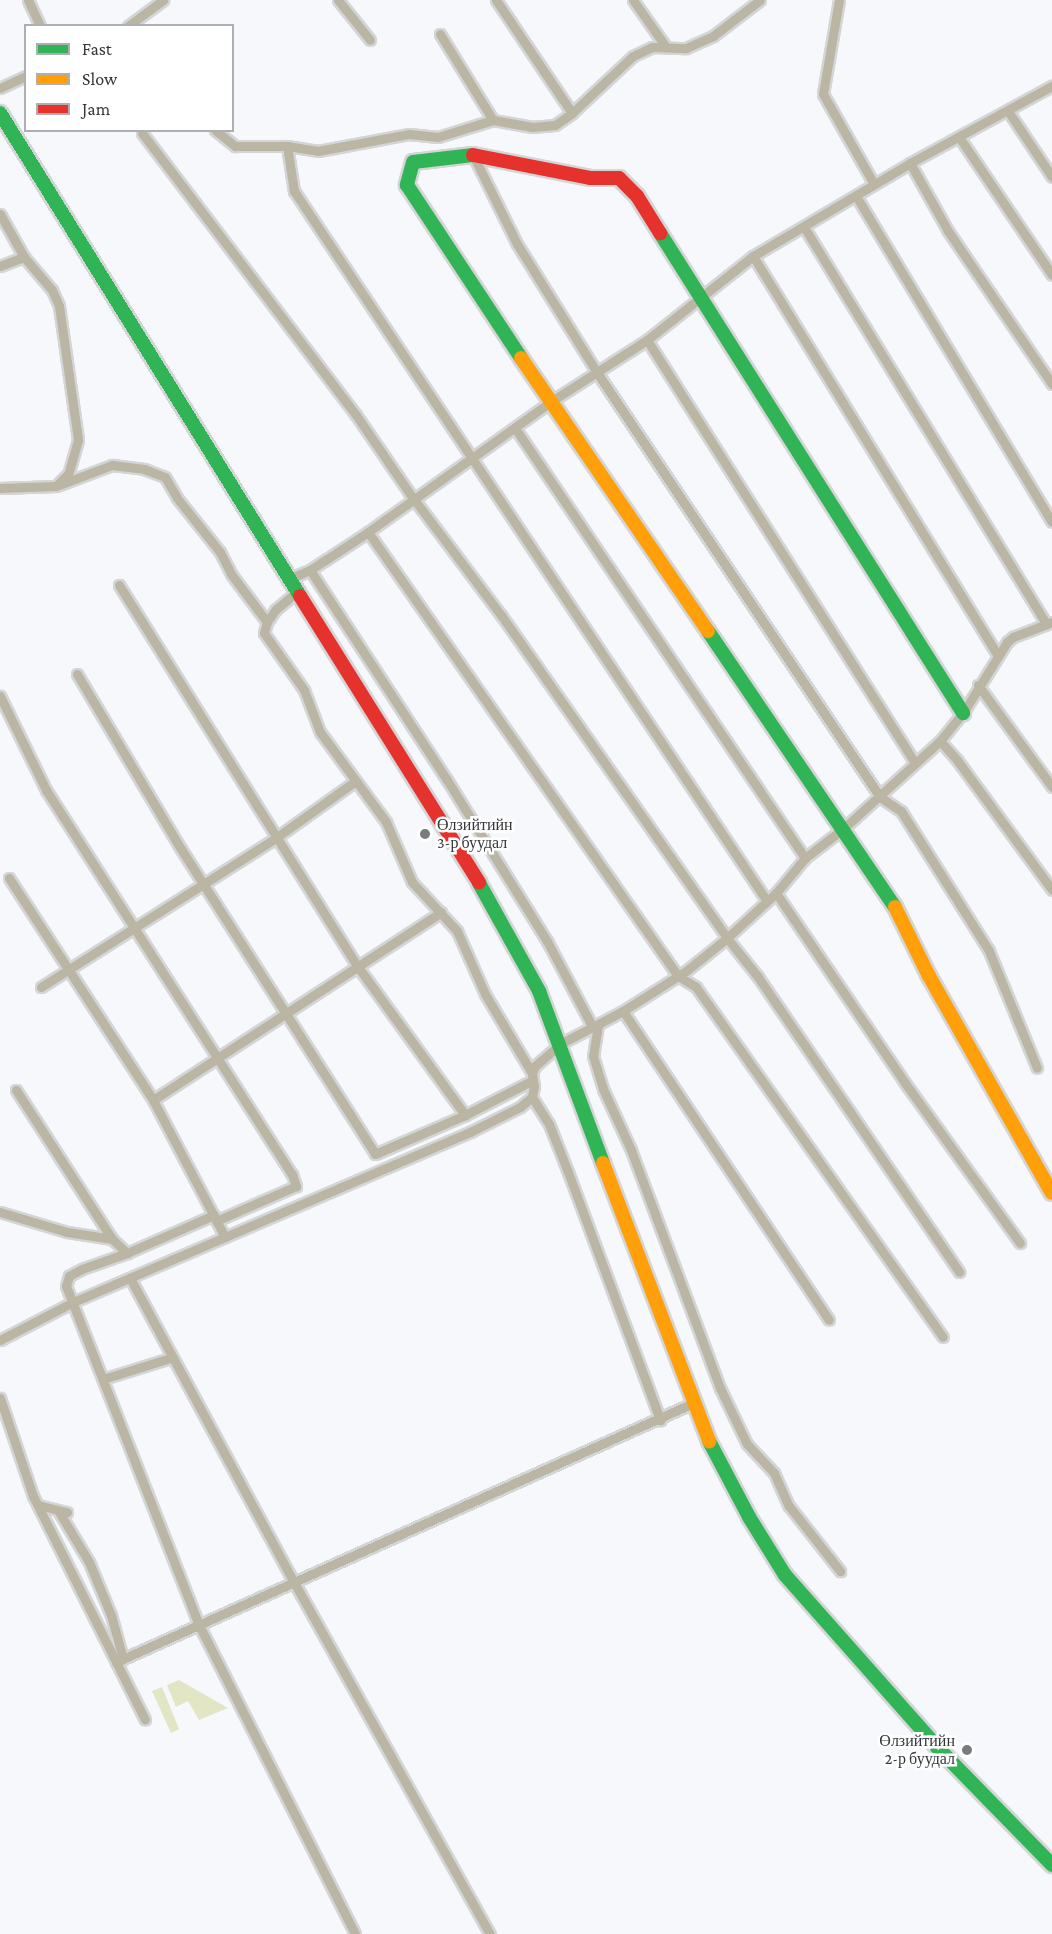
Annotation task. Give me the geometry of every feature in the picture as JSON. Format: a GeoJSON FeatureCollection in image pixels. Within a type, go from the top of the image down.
{"type":"FeatureCollection","features":[{"type":"Feature","properties":{"kind":"street"},"geometry":{"type":"LineString","coordinates":[[28,0],[39,24]]}},
{"type":"Feature","properties":{"kind":"street"},"geometry":{"type":"LineString","coordinates":[[131,24],[163,0]]}},
{"type":"Feature","properties":{"kind":"street"},"geometry":{"type":"LineString","coordinates":[[338,0],[370,40]]}},
{"type":"Feature","properties":{"kind":"street"},"geometry":{"type":"LineString","coordinates":[[496,0],[572,113]]}},
{"type":"Feature","properties":{"kind":"street"},"geometry":{"type":"LineString","coordinates":[[633,0],[666,47]]}},
{"type":"Feature","properties":{"kind":"street"},"geometry":{"type":"LineString","coordinates":[[217,132],[235,146],[287,146],[318,151],[409,134],[438,137],[493,120],[532,127],[555,125],[572,113],[614,71],[633,56],[652,47],[686,48],[713,36],[760,0]]}},
{"type":"Feature","properties":{"kind":"street"},"geometry":{"type":"LineString","coordinates":[[839,0],[823,94],[874,184]]}},
{"type":"Feature","properties":{"kind":"street"},"geometry":{"type":"LineString","coordinates":[[440,33],[493,120]]}},
{"type":"Feature","properties":{"kind":"street"},"geometry":{"type":"LineString","coordinates":[[0,88],[24,77]]}},
{"type":"Feature","properties":{"kind":"street"},"geometry":{"type":"LineString","coordinates":[[533,1077],[485,994],[458,931],[412,882],[386,822],[354,782],[320,732],[304,690],[264,633],[267,622],[295,584],[310,570],[415,500],[550,402],[647,340],[698,297],[753,256],[910,163],[1052,86]]}},
{"type":"Feature","properties":{"kind":"street"},"geometry":{"type":"LineString","coordinates":[[1008,111],[1052,177]]}},
{"type":"Feature","properties":{"kind":"street"},"geometry":{"type":"LineString","coordinates":[[0,113],[5,134],[295,584],[394,750],[479,883],[539,991],[693,1403],[716,1458],[785,1575],[937,1746],[1052,1865]]}},
{"type":"Feature","properties":{"kind":"street"},"geometry":{"type":"LineString","coordinates":[[142,133],[356,415],[415,500],[501,615],[728,938],[758,977],[959,1272]]}},
{"type":"Feature","properties":{"kind":"street"},"geometry":{"type":"LineString","coordinates":[[959,137],[1052,275]]}},
{"type":"Feature","properties":{"kind":"street"},"geometry":{"type":"LineString","coordinates":[[287,146],[294,191],[767,901]]}},
{"type":"Feature","properties":{"kind":"street"},"geometry":{"type":"LineString","coordinates":[[473,154],[517,244],[596,371],[880,796],[901,811],[989,951],[1037,1068]]}},
{"type":"Feature","properties":{"kind":"street"},"geometry":{"type":"LineString","coordinates":[[963,713],[698,297],[637,196],[619,178],[590,178],[473,154],[413,162],[408,173],[407,184],[550,402],[844,828],[895,907],[929,976],[1052,1193]]}},
{"type":"Feature","properties":{"kind":"street"},"geometry":{"type":"LineString","coordinates":[[910,163],[948,231],[1052,384]]}},
{"type":"Feature","properties":{"kind":"street"},"geometry":{"type":"LineString","coordinates":[[856,196],[1052,522]]}},
{"type":"Feature","properties":{"kind":"street"},"geometry":{"type":"LineString","coordinates":[[0,214],[24,257],[52,290],[59,306],[78,440],[68,474],[56,486]]}},
{"type":"Feature","properties":{"kind":"street"},"geometry":{"type":"LineString","coordinates":[[660,1420],[549,1124],[532,1097],[535,1066],[560,1044],[623,1011],[678,976],[728,938],[776,893],[805,858],[844,828],[940,741],[963,713],[978,685],[1013,637],[1049,622],[804,227]]}},
{"type":"Feature","properties":{"kind":"street"},"geometry":{"type":"LineString","coordinates":[[753,256],[998,656]]}},
{"type":"Feature","properties":{"kind":"street"},"geometry":{"type":"LineString","coordinates":[[0,266],[24,257]]}},
{"type":"Feature","properties":{"kind":"street"},"geometry":{"type":"LineString","coordinates":[[647,340],[915,763]]}},
{"type":"Feature","properties":{"kind":"street"},"geometry":{"type":"LineString","coordinates":[[515,428],[805,858]]}},
{"type":"Feature","properties":{"kind":"street"},"geometry":{"type":"LineString","coordinates":[[0,488],[56,486],[112,465],[144,469],[165,477],[177,498],[220,552],[231,574],[267,622]]}},
{"type":"Feature","properties":{"kind":"street"},"geometry":{"type":"LineString","coordinates":[[368,532],[678,976],[696,987],[943,1337]]}},
{"type":"Feature","properties":{"kind":"street"},"geometry":{"type":"LineString","coordinates":[[310,570],[447,780],[547,941],[596,1027],[592,1056],[603,1089],[631,1150],[720,1388],[747,1444],[774,1473],[789,1506],[840,1571]]}},
{"type":"Feature","properties":{"kind":"street"},"geometry":{"type":"LineString","coordinates":[[119,585],[358,967],[465,1115]]}},
{"type":"Feature","properties":{"kind":"street"},"geometry":{"type":"LineString","coordinates":[[76,674],[204,885],[375,1154],[465,1115],[533,1077]]}},
{"type":"Feature","properties":{"kind":"street"},"geometry":{"type":"LineString","coordinates":[[978,685],[1052,787]]}},
{"type":"Feature","properties":{"kind":"street"},"geometry":{"type":"LineString","coordinates":[[0,696],[46,790],[292,1174],[296,1186],[82,1269],[69,1276],[66,1286],[199,1625],[356,1934]]}},
{"type":"Feature","properties":{"kind":"street"},"geometry":{"type":"LineString","coordinates":[[940,741],[957,760],[1052,891]]}},
{"type":"Feature","properties":{"kind":"street"},"geometry":{"type":"LineString","coordinates":[[40,987],[204,885],[354,782]]}},
{"type":"Feature","properties":{"kind":"street"},"geometry":{"type":"LineString","coordinates":[[9,878],[153,1100],[225,1237]]}},
{"type":"Feature","properties":{"kind":"street"},"geometry":{"type":"LineString","coordinates":[[776,893],[905,1083],[1020,1242]]}},
{"type":"Feature","properties":{"kind":"street"},"geometry":{"type":"LineString","coordinates":[[153,1100],[441,912]]}},
{"type":"Feature","properties":{"kind":"street"},"geometry":{"type":"LineString","coordinates":[[623,1011],[829,1320]]}},
{"type":"Feature","properties":{"kind":"street"},"geometry":{"type":"LineString","coordinates":[[16,1090],[112,1239],[127,1253]]}},
{"type":"Feature","properties":{"kind":"street"},"geometry":{"type":"LineString","coordinates":[[0,1340],[73,1302],[470,1132],[520,1107],[532,1097]]}},
{"type":"Feature","properties":{"kind":"street"},"geometry":{"type":"LineString","coordinates":[[0,1212],[67,1232],[112,1239]]}},
{"type":"Feature","properties":{"kind":"street"},"geometry":{"type":"LineString","coordinates":[[130,1278],[295,1584],[490,1934]]}},
{"type":"Feature","properties":{"kind":"street"},"geometry":{"type":"LineString","coordinates":[[103,1379],[173,1357]]}},
{"type":"Feature","properties":{"kind":"street"},"geometry":{"type":"LineString","coordinates":[[0,1398],[38,1505],[119,1660],[145,1720]]}},
{"type":"Feature","properties":{"kind":"street"},"geometry":{"type":"LineString","coordinates":[[119,1660],[295,1584],[660,1420],[693,1403]]}},
{"type":"Feature","properties":{"kind":"street"},"geometry":{"type":"LineString","coordinates":[[38,1505],[63,1512],[89,1562],[111,1615],[119,1660]]}},
{"type":"Feature","properties":{"kind":"green space"},"geometry":{"type":"Polygon","coordinates":[[[179,1680],[228,1708],[199,1720],[188,1701],[176,1707],[167,1685],[179,1680]]]}},
{"type":"Feature","properties":{"kind":"green space"},"geometry":{"type":"Polygon","coordinates":[[[162,1687],[179,1729],[171,1733],[152,1691],[162,1687]]]}},
{"type":"Feature","properties":{"kind":"traffic: fast"},"geometry":{"type":"LineString","coordinates":[[0,113],[300,596]]}},
{"type":"Feature","properties":{"kind":"traffic: fast"},"geometry":{"type":"LineString","coordinates":[[473,155],[413,162],[407,185],[521,358]]}},
{"type":"Feature","properties":{"kind":"traffic: fast"},"geometry":{"type":"LineString","coordinates":[[660,233],[963,713]]}},
{"type":"Feature","properties":{"kind":"traffic: fast"},"geometry":{"type":"LineString","coordinates":[[708,631],[895,907]]}},
{"type":"Feature","properties":{"kind":"traffic: fast"},"geometry":{"type":"LineString","coordinates":[[479,883],[539,991],[603,1163]]}},
{"type":"Feature","properties":{"kind":"traffic: fast"},"geometry":{"type":"LineString","coordinates":[[709,1441],[749,1517],[785,1575],[937,1747],[1052,1865]]}},
{"type":"Feature","properties":{"kind":"traffic: slow"},"geometry":{"type":"LineString","coordinates":[[521,358],[708,631]]}},
{"type":"Feature","properties":{"kind":"traffic: slow"},"geometry":{"type":"LineString","coordinates":[[895,907],[929,976],[1052,1193]]}},
{"type":"Feature","properties":{"kind":"traffic: slow"},"geometry":{"type":"LineString","coordinates":[[603,1163],[709,1441]]}},
{"type":"Feature","properties":{"kind":"traffic: jam"},"geometry":{"type":"LineString","coordinates":[[473,155],[590,178],[619,178],[637,196],[660,233]]}},
{"type":"Feature","properties":{"kind":"traffic: jam"},"geometry":{"type":"LineString","coordinates":[[300,596],[479,883]]}},
{"type":"Feature","properties":{"kind":"place","name":"Өлзийтийн 3-р буудал"},"geometry":{"type":"Point","coordinates":[425,834]}},
{"type":"Feature","properties":{"kind":"place","name":"Өлзийтийн 2-р буудал"},"geometry":{"type":"Point","coordinates":[967,1750]}}]}
